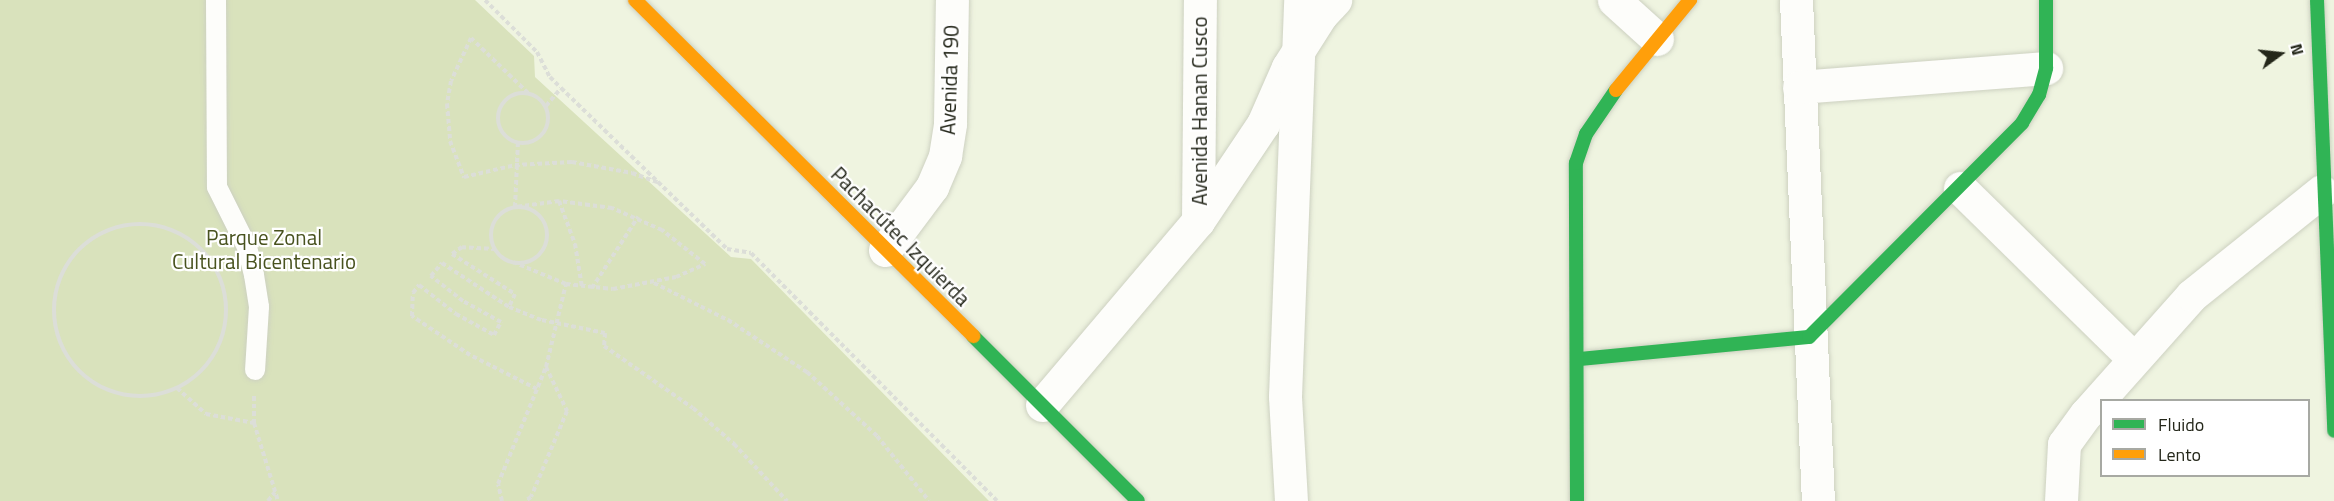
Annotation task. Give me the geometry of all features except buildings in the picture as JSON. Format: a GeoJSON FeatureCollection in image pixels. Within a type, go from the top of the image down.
{"type":"FeatureCollection","features":[{"type":"Feature","properties":{"kind":"street","name":"Pachacútec Izquierda"},"geometry":{"type":"LineString","coordinates":[[635,0],[1138,501]]}},
{"type":"Feature","properties":{"kind":"street","name":"Avenida 190"},"geometry":{"type":"LineString","coordinates":[[885,250],[932,187],[945,156],[950,123],[952,0]]}},
{"type":"Feature","properties":{"kind":"street","name":"Avenida Hanan Cusco"},"geometry":{"type":"LineString","coordinates":[[1198,221],[1200,0]]}},
{"type":"Feature","properties":{"kind":"street"},"geometry":{"type":"LineString","coordinates":[[1291,501],[1285,396],[1300,48],[1300,0]]}},
{"type":"Feature","properties":{"kind":"street"},"geometry":{"type":"LineString","coordinates":[[1042,405],[1198,221],[1263,124],[1300,48],[1321,15],[1335,0]]}},
{"type":"Feature","properties":{"kind":"street"},"geometry":{"type":"LineString","coordinates":[[1614,0],[1658,39]]}},
{"type":"Feature","properties":{"kind":"street"},"geometry":{"type":"LineString","coordinates":[[1573,501],[1578,359],[1576,163],[1586,134],[1601,110],[1690,0]]}},
{"type":"Feature","properties":{"kind":"street"},"geometry":{"type":"LineString","coordinates":[[1796,0],[1818,501]]}},
{"type":"Feature","properties":{"kind":"street"},"geometry":{"type":"LineString","coordinates":[[1578,359],[1809,337],[1960,188],[2022,123],[2039,95],[2046,68],[2046,0]]}},
{"type":"Feature","properties":{"kind":"street"},"geometry":{"type":"LineString","coordinates":[[2317,0],[2322,191],[2334,431]]}},
{"type":"Feature","properties":{"kind":"street"},"geometry":{"type":"LineString","coordinates":[[1799,87],[2046,68]]}},
{"type":"Feature","properties":{"kind":"street"},"geometry":{"type":"LineString","coordinates":[[1960,188],[2134,359]]}},
{"type":"Feature","properties":{"kind":"street"},"geometry":{"type":"LineString","coordinates":[[2101,399],[2192,295],[2322,191]]}},
{"type":"Feature","properties":{"kind":"street"},"geometry":{"type":"LineString","coordinates":[[2061,501],[2064,444],[2100,400]]}},
{"type":"Feature","properties":{"kind":"lane"},"geometry":{"type":"LineString","coordinates":[[216,0],[217,187],[247,247],[254,275],[259,307],[255,370]]}},
{"type":"Feature","properties":{"kind":"path"},"geometry":{"type":"LineString","coordinates":[[485,0],[537,52],[550,77],[561,88],[727,249],[751,253],[997,501]]}},
{"type":"Feature","properties":{"kind":"path"},"geometry":{"type":"LineString","coordinates":[[546,106],[528,93],[471,39],[455,70],[447,104],[456,160],[464,177],[515,165],[572,162],[632,173],[660,183]]}},
{"type":"Feature","properties":{"kind":"path"},"geometry":{"type":"LineString","coordinates":[[528,93],[507,98],[500,107],[500,129],[518,142],[539,137],[546,128],[546,106],[561,88]]}},
{"type":"Feature","properties":{"kind":"path"},"geometry":{"type":"LineString","coordinates":[[515,207],[515,165],[518,142]]}},
{"type":"Feature","properties":{"kind":"path"},"geometry":{"type":"LineString","coordinates":[[559,201],[575,244],[582,287]]}},
{"type":"Feature","properties":{"kind":"path"},"geometry":{"type":"LineString","coordinates":[[559,201],[585,202],[638,217],[685,246],[705,264],[654,283],[592,288],[566,284],[513,262],[496,249],[492,239],[497,218],[515,207],[559,201]]}},
{"type":"Feature","properties":{"kind":"path"},"geometry":{"type":"LineString","coordinates":[[513,262],[534,259],[542,251],[547,231],[536,212],[515,207]]}},
{"type":"Feature","properties":{"kind":"path"},"geometry":{"type":"LineString","coordinates":[[592,288],[638,217]]}},
{"type":"Feature","properties":{"kind":"path"},"geometry":{"type":"LineString","coordinates":[[123,225],[164,227],[200,248],[222,283],[226,304],[219,344],[194,377],[177,388],[136,396],[97,384],[80,372],[58,336],[55,295],[61,275],[72,257],[104,231],[123,225]]}},
{"type":"Feature","properties":{"kind":"path"},"geometry":{"type":"LineString","coordinates":[[496,249],[462,247],[452,254],[514,294],[509,307]]}},
{"type":"Feature","properties":{"kind":"path"},"geometry":{"type":"LineString","coordinates":[[537,389],[470,355],[412,316],[413,293],[419,285],[456,314],[494,335],[501,322],[463,301],[431,276],[442,263],[509,307],[557,324],[605,333],[604,346],[693,408],[734,444],[787,501]]}},
{"type":"Feature","properties":{"kind":"path"},"geometry":{"type":"LineString","coordinates":[[654,283],[728,320],[807,372],[877,436],[929,501]]}},
{"type":"Feature","properties":{"kind":"path"},"geometry":{"type":"LineString","coordinates":[[502,501],[498,484],[546,367],[566,284]]}},
{"type":"Feature","properties":{"kind":"path"},"geometry":{"type":"LineString","coordinates":[[525,501],[531,497],[567,411],[546,367]]}},
{"type":"Feature","properties":{"kind":"path"},"geometry":{"type":"LineString","coordinates":[[177,388],[206,414],[254,423],[278,501]]}},
{"type":"Feature","properties":{"kind":"path"},"geometry":{"type":"LineString","coordinates":[[268,501],[275,492]]}},
{"type":"Feature","properties":{"kind":"green space","name":"Parque Zonal Cultural Bicentenario"},"geometry":{"type":"Polygon","coordinates":[[[0,0],[475,0],[534,56],[535,77],[731,257],[751,259],[989,501],[0,501],[0,0]]]}},
{"type":"Feature","properties":{"kind":"traffic: fast"},"geometry":{"type":"LineString","coordinates":[[1579,359],[1809,337],[2022,123],[2039,95],[2046,68],[2046,0]]}},
{"type":"Feature","properties":{"kind":"traffic: fast"},"geometry":{"type":"LineString","coordinates":[[2317,0],[2334,431]]}},
{"type":"Feature","properties":{"kind":"traffic: fast"},"geometry":{"type":"LineString","coordinates":[[1577,501],[1576,163],[1586,134],[1616,90]]}},
{"type":"Feature","properties":{"kind":"traffic: fast"},"geometry":{"type":"LineString","coordinates":[[973,336],[1138,501]]}},
{"type":"Feature","properties":{"kind":"traffic: slow"},"geometry":{"type":"LineString","coordinates":[[635,0],[973,336]]}},
{"type":"Feature","properties":{"kind":"traffic: slow"},"geometry":{"type":"LineString","coordinates":[[1616,90],[1690,0]]}}]}
